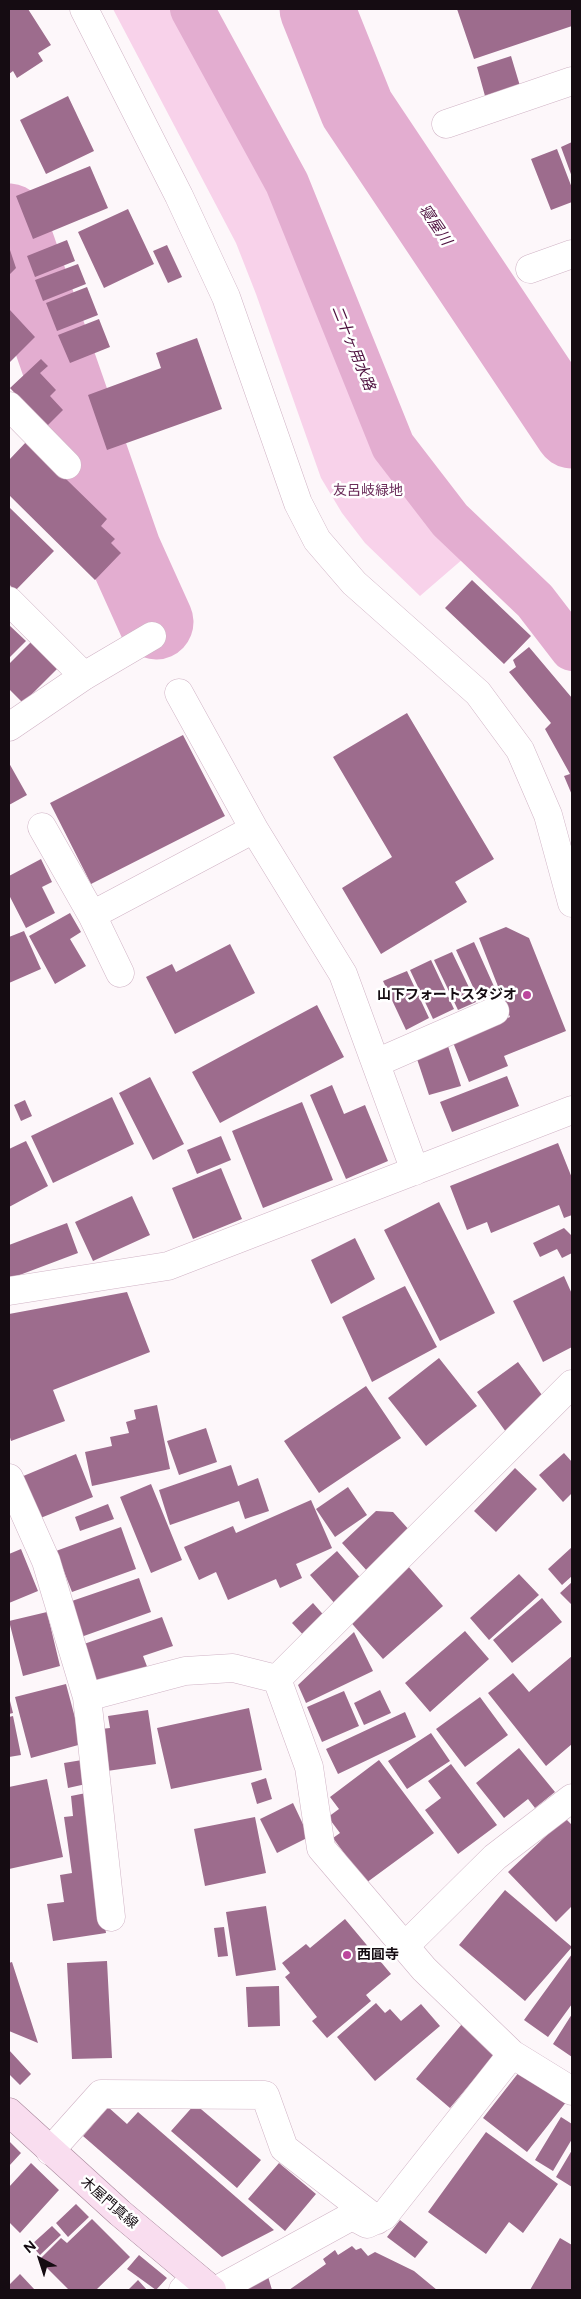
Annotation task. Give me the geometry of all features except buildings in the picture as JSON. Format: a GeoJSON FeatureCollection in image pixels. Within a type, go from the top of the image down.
{"type":"FeatureCollection","features":[{"type":"Feature","properties":{"kind":"main road","name":"木屋門真線"},"geometry":{"type":"LineString","coordinates":[[9,2112],[202,2287]]}},
{"type":"Feature","properties":{"kind":"street"},"geometry":{"type":"LineString","coordinates":[[84,9],[179,196],[226,297],[298,503],[317,540],[354,583],[478,693],[520,750],[548,815],[572,903]]}},
{"type":"Feature","properties":{"kind":"street"},"geometry":{"type":"LineString","coordinates":[[446,124],[572,81]]}},
{"type":"Feature","properties":{"kind":"street"},"geometry":{"type":"LineString","coordinates":[[530,269],[572,254]]}},
{"type":"Feature","properties":{"kind":"street"},"geometry":{"type":"LineString","coordinates":[[9,406],[67,465]]}},
{"type":"Feature","properties":{"kind":"street"},"geometry":{"type":"LineString","coordinates":[[9,601],[84,676]]}},
{"type":"Feature","properties":{"kind":"street"},"geometry":{"type":"LineString","coordinates":[[9,727],[84,676],[152,636]]}},
{"type":"Feature","properties":{"kind":"street"},"geometry":{"type":"LineString","coordinates":[[179,693],[254,829],[343,974],[415,1171]]}},
{"type":"Feature","properties":{"kind":"street"},"geometry":{"type":"LineString","coordinates":[[42,827],[92,915],[120,973]]}},
{"type":"Feature","properties":{"kind":"street"},"geometry":{"type":"LineString","coordinates":[[92,915],[254,829]]}},
{"type":"Feature","properties":{"kind":"street"},"geometry":{"type":"LineString","coordinates":[[376,1063],[495,1011]]}},
{"type":"Feature","properties":{"kind":"street"},"geometry":{"type":"LineString","coordinates":[[9,1291],[168,1266],[572,1110]]}},
{"type":"Feature","properties":{"kind":"street"},"geometry":{"type":"LineString","coordinates":[[277,1679],[572,1384]]}},
{"type":"Feature","properties":{"kind":"street"},"geometry":{"type":"LineString","coordinates":[[9,1478],[46,1561],[87,1697],[111,1917]]}},
{"type":"Feature","properties":{"kind":"street"},"geometry":{"type":"LineString","coordinates":[[87,1697],[185,1671],[233,1668],[277,1679]]}},
{"type":"Feature","properties":{"kind":"street"},"geometry":{"type":"LineString","coordinates":[[277,1679],[309,1767],[321,1848],[424,1969],[512,2054],[572,2091]]}},
{"type":"Feature","properties":{"kind":"street"},"geometry":{"type":"LineString","coordinates":[[405,1946],[495,1857],[569,1805]]}},
{"type":"Feature","properties":{"kind":"street"},"geometry":{"type":"LineString","coordinates":[[202,2287],[352,2216],[368,2224],[384,2216],[512,2054]]}},
{"type":"Feature","properties":{"kind":"street"},"geometry":{"type":"LineString","coordinates":[[50,2151],[101,2094],[265,2095],[284,2148],[377,2220]]}},
{"type":"Feature","properties":{"kind":"green space","name":"友呂岐緑地"},"geometry":{"type":"Polygon","coordinates":[[[113,9],[174,9],[234,128],[284,219],[305,264],[346,385],[368,430],[414,503],[464,558],[420,596],[365,543],[342,513],[321,478],[236,243],[113,9]]]}},
{"type":"Feature","properties":{"kind":"waterway","name":"二十ヶ用水路"},"geometry":{"type":"LineString","coordinates":[[192,9],[287,183],[393,446],[450,520],[535,601],[572,649]]}},
{"type":"Feature","properties":{"kind":"waterway","name":"寝屋川"},"geometry":{"type":"LineString","coordinates":[[317,9],[357,109],[572,431]]}},
{"type":"Feature","properties":{"kind":"waterway"},"geometry":{"type":"LineString","coordinates":[[9,221],[124,551],[156,622]]}},
{"type":"Feature","properties":{"kind":"place","name":"山下フォートスタジオ"},"geometry":{"type":"Point","coordinates":[527,995]}},
{"type":"Feature","properties":{"kind":"place","name":"西圓寺"},"geometry":{"type":"Point","coordinates":[347,1955]}}]}
